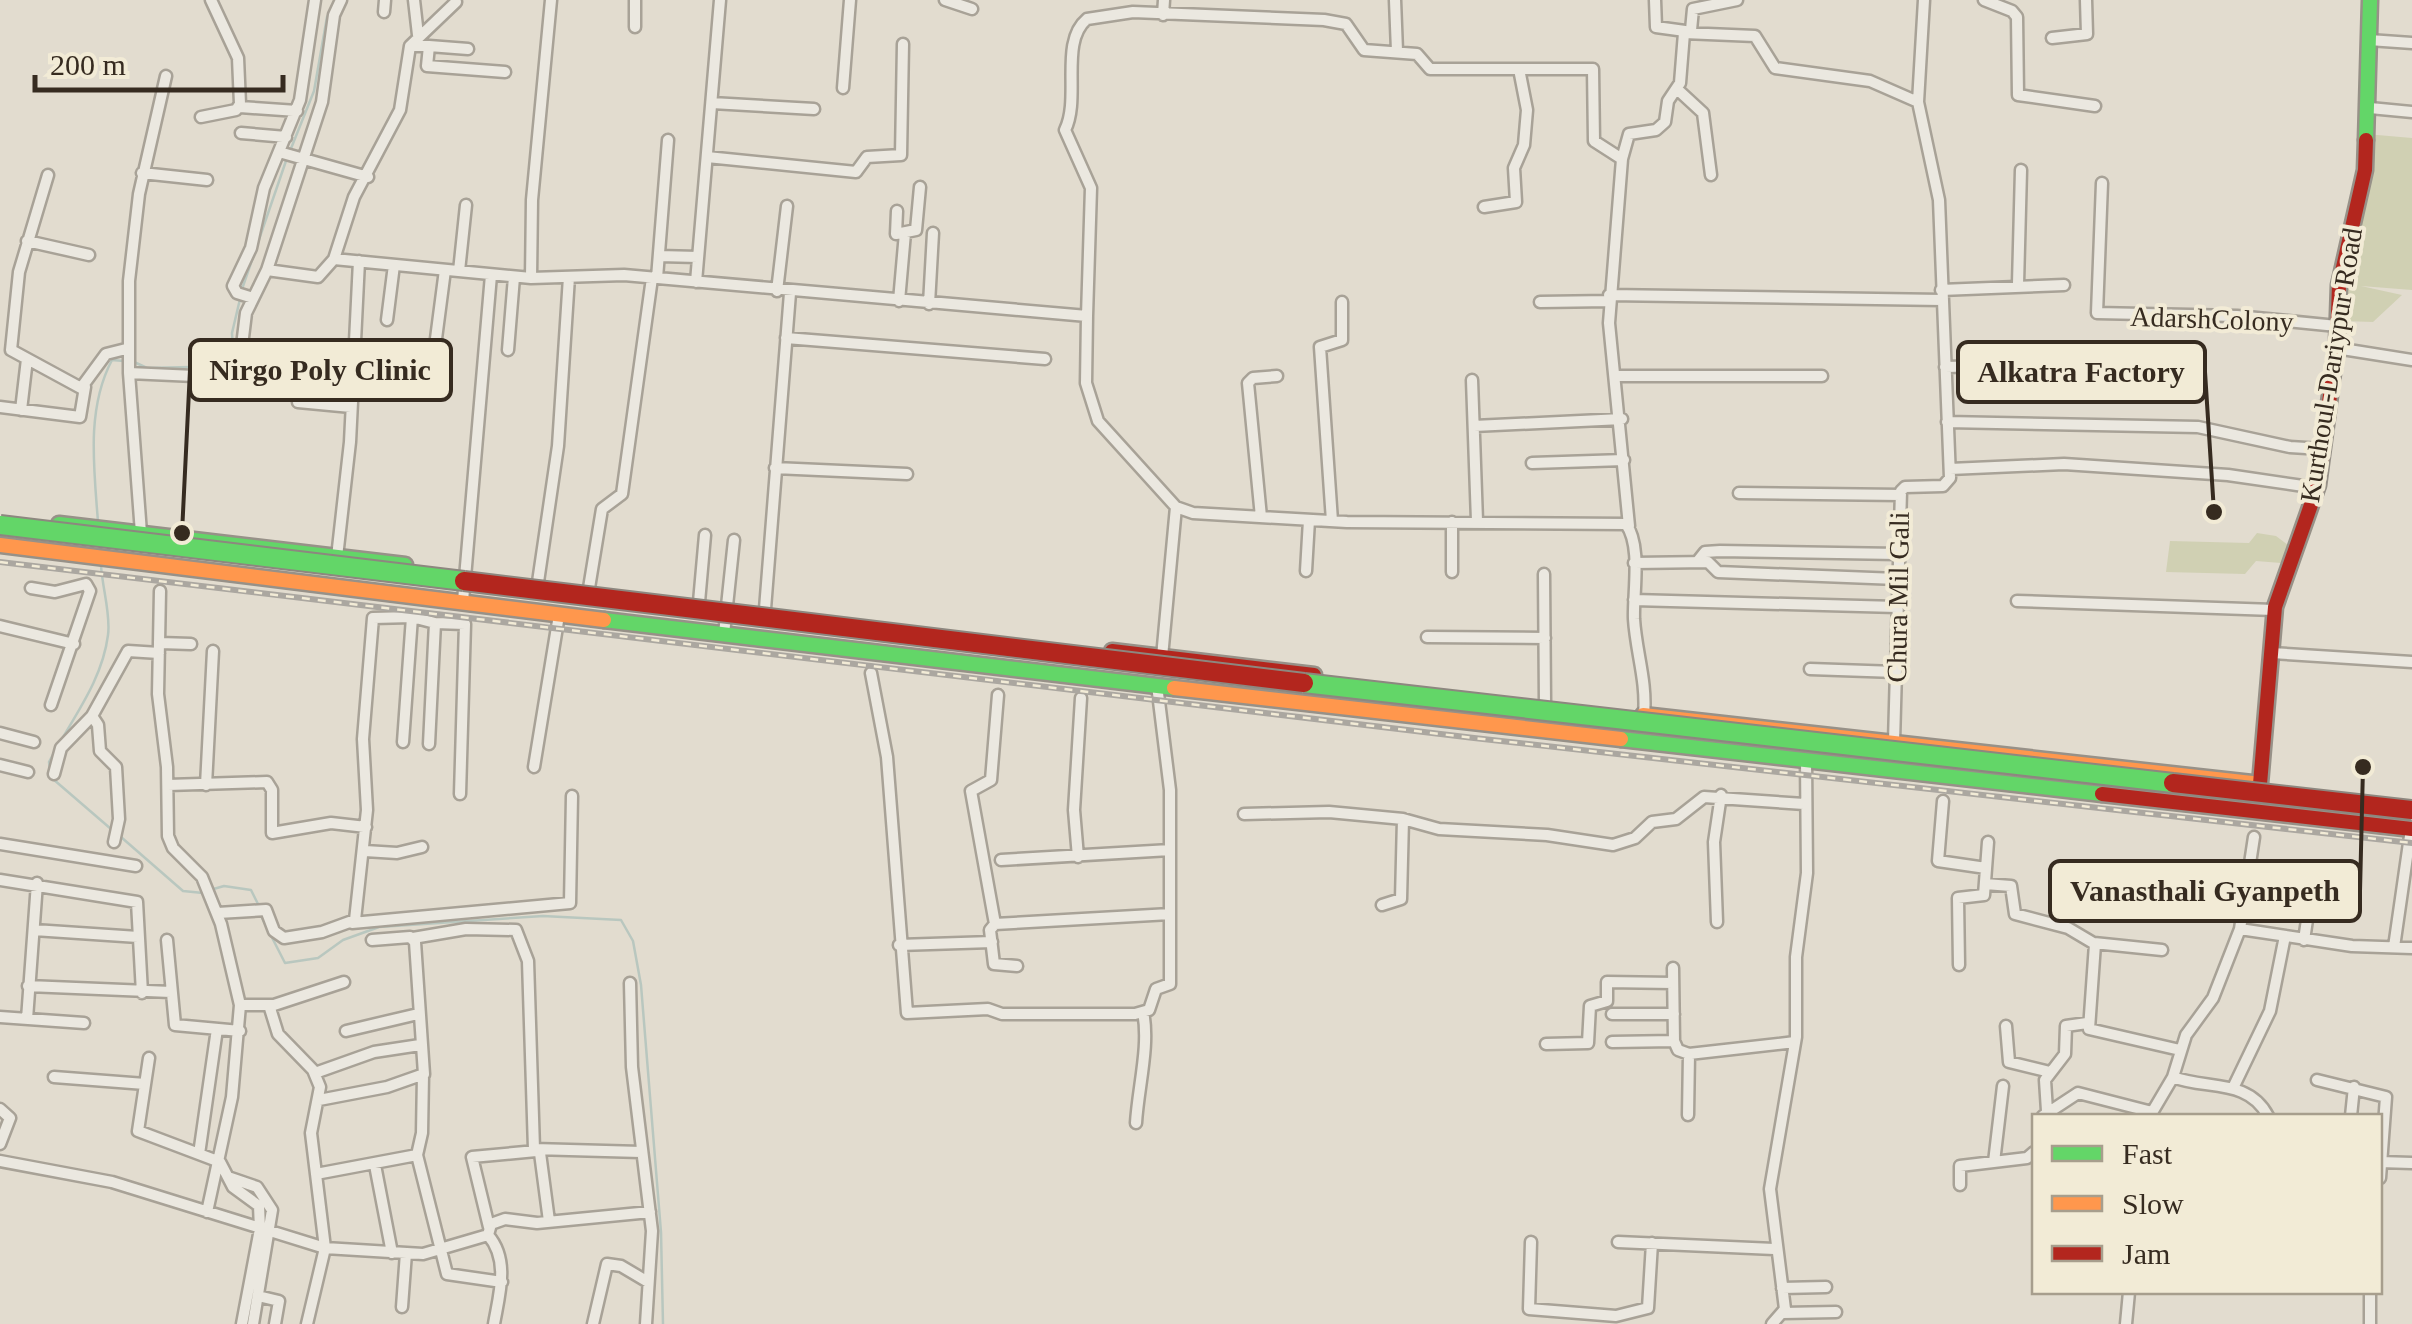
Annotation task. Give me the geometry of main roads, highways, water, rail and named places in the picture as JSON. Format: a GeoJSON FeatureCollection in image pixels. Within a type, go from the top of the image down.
{"type":"FeatureCollection","features":[{"type":"Feature","properties":{"kind":"main road","name":"Kurthoul-Dariypur Road"},"geometry":{"type":"LineString","coordinates":[[2260,784],[2274,610],[2317,488],[2336,348],[2340,285],[2366,170],[2370,0]]}},
{"type":"Feature","properties":{"kind":"main road"},"geometry":{"type":"LineString","coordinates":[[0,517],[1545,704],[2412,802]]}},
{"type":"Feature","properties":{"kind":"main road"},"geometry":{"type":"LineString","coordinates":[[0,525],[1541,712],[2412,810]]}},
{"type":"Feature","properties":{"kind":"main road"},"geometry":{"type":"LineString","coordinates":[[149,534],[154,563]]}},
{"type":"Feature","properties":{"kind":"main road"},"geometry":{"type":"LineString","coordinates":[[0,536],[1526,721],[2412,820]]}},
{"type":"Feature","properties":{"kind":"main road"},"geometry":{"type":"LineString","coordinates":[[0,545],[1685,748],[2411,829]]}},
{"type":"Feature","properties":{"kind":"main road"},"geometry":{"type":"LineString","coordinates":[[1118,680],[1120,652]]}},
{"type":"Feature","properties":{"kind":"main road"},"geometry":{"type":"LineString","coordinates":[[1685,748],[1688,719]]}},
{"type":"Feature","properties":{"kind":"main road"},"geometry":{"type":"LineString","coordinates":[[1917,773],[1921,746]]}},
{"type":"Feature","properties":{"kind":"main road"},"geometry":{"type":"LineString","coordinates":[[2314,818],[2317,791]]}},
{"type":"Feature","properties":{"kind":"waterway"},"geometry":{"type":"LineString","coordinates":[[290,151],[314,91],[327,17],[335,1]]}},
{"type":"Feature","properties":{"kind":"waterway"},"geometry":{"type":"LineString","coordinates":[[241,292],[287,158]]}},
{"type":"Feature","properties":{"kind":"waterway"},"geometry":{"type":"LineString","coordinates":[[132,361],[147,368],[234,366],[232,333],[240,299]]}},
{"type":"Feature","properties":{"kind":"waterway"},"geometry":{"type":"LineString","coordinates":[[98,522],[94,439],[98,398],[112,360],[124,361]]}},
{"type":"Feature","properties":{"kind":"waterway"},"geometry":{"type":"LineString","coordinates":[[50,772],[49,762],[92,685],[105,653],[108,618],[101,565]]}},
{"type":"Feature","properties":{"kind":"waterway"},"geometry":{"type":"LineString","coordinates":[[53,779],[111,829]]}},
{"type":"Feature","properties":{"kind":"waterway"},"geometry":{"type":"LineString","coordinates":[[121,837],[183,891],[203,893]]}},
{"type":"Feature","properties":{"kind":"waterway"},"geometry":{"type":"LineString","coordinates":[[210,890],[224,886],[251,890],[260,908]]}},
{"type":"Feature","properties":{"kind":"waterway"},"geometry":{"type":"LineString","coordinates":[[261,916],[285,963],[318,958],[343,940],[379,927],[543,916],[621,920],[633,941],[641,985],[661,1232],[663,1324]]}},
{"type":"Feature","properties":{"kind":"railway"},"geometry":{"type":"LineString","coordinates":[[0,562],[1474,738],[2412,843]]}},
{"type":"Feature","properties":{"kind":"place","name":"Alkatra Factory"},"geometry":{"type":"Point","coordinates":[2214,512]}},
{"type":"Feature","properties":{"kind":"place","name":"Nirgo Poly Clinic"},"geometry":{"type":"Point","coordinates":[182,533]}},
{"type":"Feature","properties":{"kind":"place","name":"Vanasthali Gyanpeth"},"geometry":{"type":"Point","coordinates":[2363,767]}}]}
